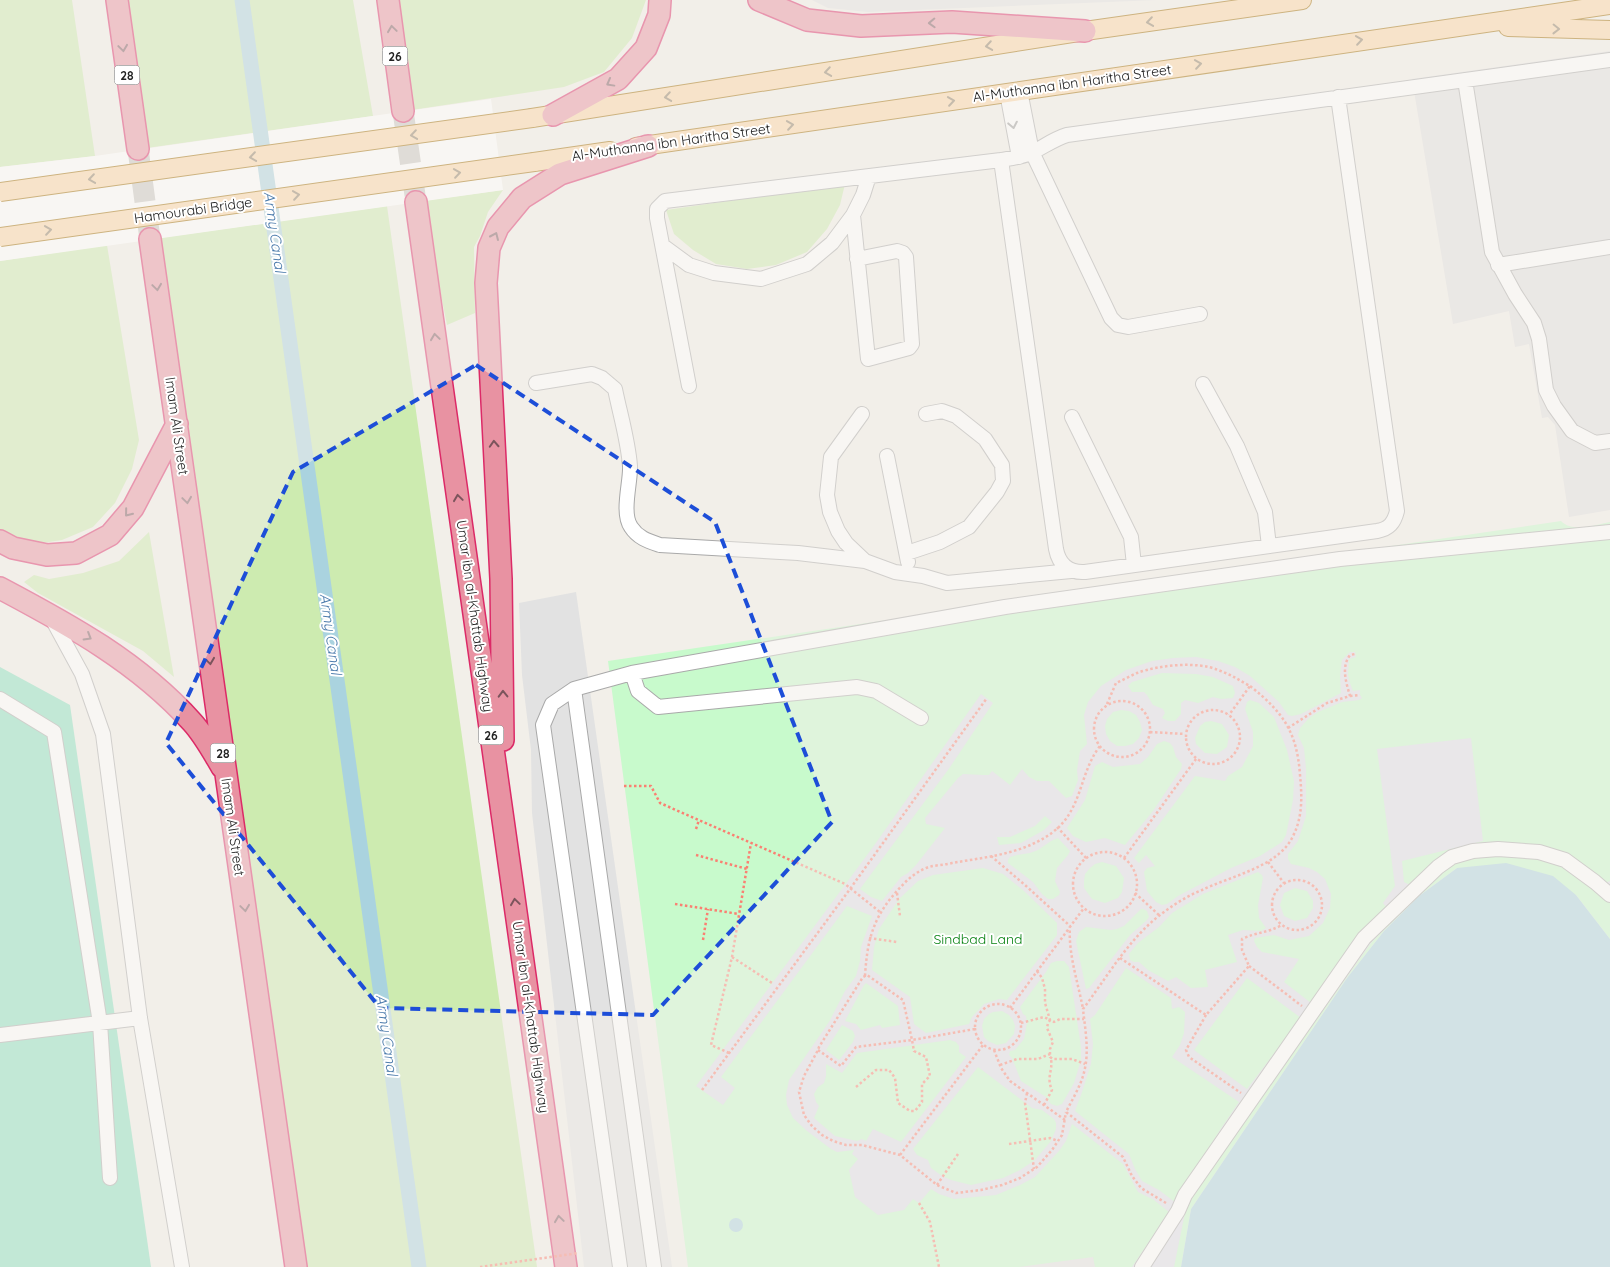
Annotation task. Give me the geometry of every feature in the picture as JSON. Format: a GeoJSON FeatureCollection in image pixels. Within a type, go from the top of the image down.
{"type":"FeatureCollection","features":[{"type":"Feature","properties":{"kind":"highway","name":"26"},"geometry":{"type":"LineString","coordinates":[[388,0],[403,112]]}},
{"type":"Feature","properties":{"kind":"highway"},"geometry":{"type":"LineString","coordinates":[[553,115],[618,79],[646,48],[660,15],[660,0]]}},
{"type":"Feature","properties":{"kind":"highway"},"geometry":{"type":"LineString","coordinates":[[759,0],[782,4],[807,20],[861,26],[952,22],[1085,31]]}},
{"type":"Feature","properties":{"kind":"highway","name":"28"},"geometry":{"type":"LineString","coordinates":[[116,4],[138,150]]}},
{"type":"Feature","properties":{"kind":"highway"},"geometry":{"type":"LineString","coordinates":[[505,830],[501,579],[486,283],[489,248],[498,227],[522,198],[560,174],[648,146]]}},
{"type":"Feature","properties":{"kind":"highway","name":"Umar ibn al-Khattab Highway"},"geometry":{"type":"LineString","coordinates":[[416,202],[505,830],[572,1260]]}},
{"type":"Feature","properties":{"kind":"highway","name":"Imam Ali Street"},"geometry":{"type":"LineString","coordinates":[[150,239],[296,1267]]}},
{"type":"Feature","properties":{"kind":"highway"},"geometry":{"type":"LineString","coordinates":[[0,541],[13,548],[47,555],[76,553],[110,535],[133,508],[176,424]]}},
{"type":"Feature","properties":{"kind":"highway"},"geometry":{"type":"LineString","coordinates":[[0,588],[110,650],[158,688],[194,724],[225,771]]}},
{"type":"Feature","properties":{"kind":"main road"},"geometry":{"type":"LineString","coordinates":[[0,192],[553,115],[1085,31],[1302,0]]}},
{"type":"Feature","properties":{"kind":"main road","name":"Al-Muthanna ibn Haritha Street"},"geometry":{"type":"LineString","coordinates":[[534,162],[1454,26],[1610,5]]}},
{"type":"Feature","properties":{"kind":"main road"},"geometry":{"type":"LineString","coordinates":[[1454,26],[1610,30]]}},
{"type":"Feature","properties":{"kind":"main road","name":"Hamourabi Bridge"},"geometry":{"type":"LineString","coordinates":[[0,237],[534,162]]}},
{"type":"Feature","properties":{"kind":"street"},"geometry":{"type":"LineString","coordinates":[[689,386],[656,213],[659,206],[665,201],[1001,160],[1025,155],[1052,140],[1066,135],[1610,60]]}},
{"type":"Feature","properties":{"kind":"street"},"geometry":{"type":"LineString","coordinates":[[1465,80],[1492,252],[1534,323],[1539,339],[1546,390],[1554,406],[1572,431],[1595,443],[1610,441]]}},
{"type":"Feature","properties":{"kind":"street"},"geometry":{"type":"LineString","coordinates":[[1014,92],[1025,155],[1110,318],[1118,325],[1128,327],[1200,314]]}},
{"type":"Feature","properties":{"kind":"street"},"geometry":{"type":"LineString","coordinates":[[536,383],[592,374],[602,378],[615,389],[630,468],[627,496],[628,522],[642,539],[660,545],[798,553],[865,561],[895,572],[947,583],[1071,571],[1085,572],[1384,530],[1391,525],[1397,511],[1338,97]]}},
{"type":"Feature","properties":{"kind":"street"},"geometry":{"type":"LineString","coordinates":[[1001,160],[1056,549],[1060,562],[1071,571]]}},
{"type":"Feature","properties":{"kind":"street"},"geometry":{"type":"LineString","coordinates":[[663,246],[689,265],[714,273],[761,280],[807,264],[832,243],[852,215],[863,195],[870,176]]}},
{"type":"Feature","properties":{"kind":"street"},"geometry":{"type":"LineString","coordinates":[[852,215],[868,358],[909,348],[912,344],[906,257],[903,253],[897,251],[857,259]]}},
{"type":"Feature","properties":{"kind":"street"},"geometry":{"type":"LineString","coordinates":[[1498,265],[1610,247]]}},
{"type":"Feature","properties":{"kind":"street"},"geometry":{"type":"LineString","coordinates":[[1203,384],[1238,446],[1265,512],[1270,546]]}},
{"type":"Feature","properties":{"kind":"street"},"geometry":{"type":"LineString","coordinates":[[907,553],[940,542],[969,528],[997,492],[1003,480],[1002,465],[985,439],[956,416],[942,412],[926,414]]}},
{"type":"Feature","properties":{"kind":"street"},"geometry":{"type":"LineString","coordinates":[[862,414],[831,457],[827,496],[830,512],[838,532],[846,543],[865,561]]}},
{"type":"Feature","properties":{"kind":"street"},"geometry":{"type":"LineString","coordinates":[[1072,417],[1131,537],[1134,565]]}},
{"type":"Feature","properties":{"kind":"street"},"geometry":{"type":"LineString","coordinates":[[887,456],[911,575]]}},
{"type":"Feature","properties":{"kind":"street"},"geometry":{"type":"LineString","coordinates":[[620,1267],[543,725],[552,704],[574,689],[632,673],[1025,604],[1340,559],[1610,532]]}},
{"type":"Feature","properties":{"kind":"street"},"geometry":{"type":"LineString","coordinates":[[49,614],[82,674],[103,734],[140,1018],[182,1267]]}},
{"type":"Feature","properties":{"kind":"street"},"geometry":{"type":"LineString","coordinates":[[632,673],[638,691],[658,707],[857,687],[876,691],[921,718]]}},
{"type":"Feature","properties":{"kind":"street"},"geometry":{"type":"LineString","coordinates":[[574,689],[654,1267]]}},
{"type":"Feature","properties":{"kind":"street"},"geometry":{"type":"LineString","coordinates":[[0,699],[54,732],[100,1023],[110,1178]]}},
{"type":"Feature","properties":{"kind":"street"},"geometry":{"type":"LineString","coordinates":[[1142,1267],[1178,1211],[1185,1195],[1364,938],[1427,876],[1452,857],[1473,851],[1498,849],[1539,852],[1565,860],[1610,895]]}},
{"type":"Feature","properties":{"kind":"street"},"geometry":{"type":"LineString","coordinates":[[0,1035],[140,1018]]}},
{"type":"Feature","properties":{"kind":"path"},"geometry":{"type":"LineString","coordinates":[[1350,696],[1344,672],[1347,658],[1355,654]]}},
{"type":"Feature","properties":{"kind":"path"},"geometry":{"type":"LineString","coordinates":[[1083,1009],[1136,938],[1174,904],[1201,890],[1268,862],[1280,854],[1292,839],[1302,804],[1297,750],[1288,728],[1275,707],[1250,686],[1217,669],[1182,665],[1158,668],[1137,673],[1116,683],[1106,704],[1098,713],[1094,724],[1094,736],[1100,746],[1109,754],[1121,757],[1132,755],[1142,749],[1149,739],[1151,727],[1148,716],[1140,706],[1130,701],[1118,700],[1106,704]]}},
{"type":"Feature","properties":{"kind":"path"},"geometry":{"type":"LineString","coordinates":[[1229,715],[1250,686]]}},
{"type":"Feature","properties":{"kind":"path"},"geometry":{"type":"LineString","coordinates":[[1288,728],[1327,703],[1360,695]]}},
{"type":"Feature","properties":{"kind":"path"},"geometry":{"type":"LineString","coordinates":[[702,1090],[850,889],[987,698]]}},
{"type":"Feature","properties":{"kind":"path"},"geometry":{"type":"LineString","coordinates":[[1204,711],[1222,711],[1235,721],[1239,729],[1239,746],[1229,760],[1221,764],[1212,765],[1196,759],[1190,753],[1186,746],[1186,734],[1190,721],[1197,715],[1204,711]]}},
{"type":"Feature","properties":{"kind":"path"},"geometry":{"type":"LineString","coordinates":[[1150,732],[1186,734]]}},
{"type":"Feature","properties":{"kind":"path"},"geometry":{"type":"LineString","coordinates":[[991,856],[1070,926],[1071,950],[1083,1009],[1085,1064],[1077,1090],[1066,1112],[1062,1135],[1052,1150],[1034,1169],[1020,1178],[981,1190],[956,1193],[937,1185],[900,1155],[862,1145],[833,1141],[822,1135],[804,1115],[800,1092],[804,1076],[858,982],[865,976],[869,938],[880,912],[897,892],[910,878],[928,868],[991,856],[1018,851],[1038,841],[1057,827],[1078,800],[1090,763],[1100,746]]}},
{"type":"Feature","properties":{"kind":"path"},"geometry":{"type":"LineString","coordinates":[[1124,858],[1196,759]]}},
{"type":"Feature","properties":{"kind":"path"},"geometry":{"type":"LineString","coordinates":[[624,786],[651,786],[660,803],[845,884],[880,912]]}},
{"type":"Feature","properties":{"kind":"path"},"geometry":{"type":"LineString","coordinates":[[696,830],[699,820]]}},
{"type":"Feature","properties":{"kind":"path"},"geometry":{"type":"LineString","coordinates":[[1057,827],[1086,858]]}},
{"type":"Feature","properties":{"kind":"path"},"geometry":{"type":"LineString","coordinates":[[729,1053],[711,1044],[732,957],[751,844]]}},
{"type":"Feature","properties":{"kind":"path"},"geometry":{"type":"LineString","coordinates":[[1101,852],[1112,852],[1129,863],[1135,872],[1137,883],[1135,893],[1127,906],[1114,914],[1103,916],[1084,908],[1077,900],[1073,879],[1076,870],[1086,858],[1101,852]]}},
{"type":"Feature","properties":{"kind":"path"},"geometry":{"type":"LineString","coordinates":[[696,855],[747,869]]}},
{"type":"Feature","properties":{"kind":"path"},"geometry":{"type":"LineString","coordinates":[[1268,862],[1284,883]]}},
{"type":"Feature","properties":{"kind":"path"},"geometry":{"type":"LineString","coordinates":[[1292,880],[1308,882],[1319,894],[1321,910],[1318,918],[1305,928],[1289,928],[1282,925],[1276,919],[1273,911],[1273,895],[1284,883],[1292,880]]}},
{"type":"Feature","properties":{"kind":"path"},"geometry":{"type":"LineString","coordinates":[[897,892],[900,916]]}},
{"type":"Feature","properties":{"kind":"path"},"geometry":{"type":"LineString","coordinates":[[1135,893],[1160,916]]}},
{"type":"Feature","properties":{"kind":"path"},"geometry":{"type":"LineString","coordinates":[[674,904],[739,914]]}},
{"type":"Feature","properties":{"kind":"path"},"geometry":{"type":"LineString","coordinates":[[1010,1008],[1084,908]]}},
{"type":"Feature","properties":{"kind":"path"},"geometry":{"type":"LineString","coordinates":[[703,940],[708,909]]}},
{"type":"Feature","properties":{"kind":"path"},"geometry":{"type":"LineString","coordinates":[[1282,925],[1262,934],[1251,935],[1242,939],[1242,950],[1249,966],[1311,1013]]}},
{"type":"Feature","properties":{"kind":"path"},"geometry":{"type":"LineString","coordinates":[[869,938],[897,942]]}},
{"type":"Feature","properties":{"kind":"path"},"geometry":{"type":"LineString","coordinates":[[732,957],[772,983]]}},
{"type":"Feature","properties":{"kind":"path"},"geometry":{"type":"LineString","coordinates":[[1120,958],[1206,1015]]}},
{"type":"Feature","properties":{"kind":"path"},"geometry":{"type":"LineString","coordinates":[[1249,966],[1206,1015],[1186,1050],[1189,1057],[1251,1100]]}},
{"type":"Feature","properties":{"kind":"path"},"geometry":{"type":"LineString","coordinates":[[1037,971],[1042,978],[1045,988],[1044,999],[1050,1020],[1047,1028],[1053,1042],[1050,1049],[1052,1067],[1048,1079],[1052,1090],[1044,1105]]}},
{"type":"Feature","properties":{"kind":"path"},"geometry":{"type":"LineString","coordinates":[[856,1087],[876,1070],[889,1070],[895,1078],[898,1103],[910,1111],[915,1111],[922,1102],[922,1084],[930,1076],[926,1057],[914,1051],[903,1000],[867,975],[865,976]]}},
{"type":"Feature","properties":{"kind":"path"},"geometry":{"type":"LineString","coordinates":[[994,1005],[1010,1008],[1017,1014],[1021,1023],[1021,1032],[1017,1040],[1011,1046],[1002,1050],[994,1050],[984,1045],[978,1038],[975,1029],[976,1021],[980,1014],[986,1008],[994,1005]]}},
{"type":"Feature","properties":{"kind":"path"},"geometry":{"type":"LineString","coordinates":[[1021,1023],[1044,1018],[1054,1022],[1060,1019],[1084,1019]]}},
{"type":"Feature","properties":{"kind":"path"},"geometry":{"type":"LineString","coordinates":[[818,1050],[842,1066],[856,1047],[975,1029]]}},
{"type":"Feature","properties":{"kind":"path"},"geometry":{"type":"LineString","coordinates":[[900,1155],[984,1045]]}},
{"type":"Feature","properties":{"kind":"path"},"geometry":{"type":"LineString","coordinates":[[994,1050],[1000,1065],[1010,1081],[1065,1120]]}},
{"type":"Feature","properties":{"kind":"path"},"geometry":{"type":"LineString","coordinates":[[1000,1065],[1017,1059],[1038,1059],[1050,1056],[1053,1059],[1072,1059],[1085,1064]]}},
{"type":"Feature","properties":{"kind":"path"},"geometry":{"type":"LineString","coordinates":[[1027,1093],[1026,1103],[1034,1169]]}},
{"type":"Feature","properties":{"kind":"path"},"geometry":{"type":"LineString","coordinates":[[1066,1112],[1123,1157],[1132,1176],[1141,1188],[1178,1211]]}},
{"type":"Feature","properties":{"kind":"path"},"geometry":{"type":"LineString","coordinates":[[1009,1144],[1052,1138],[1058,1141]]}},
{"type":"Feature","properties":{"kind":"path"},"geometry":{"type":"LineString","coordinates":[[937,1185],[958,1154]]}},
{"type":"Feature","properties":{"kind":"path"},"geometry":{"type":"LineString","coordinates":[[919,1203],[930,1222],[939,1267]]}},
{"type":"Feature","properties":{"kind":"path"},"geometry":{"type":"LineString","coordinates":[[480,1267],[572,1260]]}},
{"type":"Feature","properties":{"kind":"highlighted area"},"geometry":{"type":"Polygon","coordinates":[[[476,365],[715,522],[832,822],[653,1015],[380,1008],[166,743],[293,472],[476,365]]]}},
{"type":"Feature","properties":{"kind":"shaded area"},"geometry":{"type":"Polygon","coordinates":[[[812,0],[1157,0],[868,12],[828,8],[812,0]]]}},
{"type":"Feature","properties":{"kind":"shaded area"},"geometry":{"type":"Polygon","coordinates":[[[1610,51],[1610,510],[1569,517],[1555,425],[1548,417],[1542,418],[1529,344],[1515,347],[1509,311],[1453,324],[1412,79],[1610,51]]]}},
{"type":"Feature","properties":{"kind":"shaded area"},"geometry":{"type":"Polygon","coordinates":[[[576,592],[672,1267],[584,1267],[532,813],[531,750],[522,675],[519,603],[576,592]]]}},
{"type":"Feature","properties":{"kind":"shaded area"},"geometry":{"type":"Polygon","coordinates":[[[1350,652],[1355,652],[1356,657],[1349,659],[1348,675],[1353,691],[1360,690],[1362,698],[1342,702],[1318,712],[1300,728],[1298,735],[1304,748],[1306,768],[1306,816],[1298,841],[1288,854],[1291,864],[1309,868],[1325,879],[1331,894],[1330,908],[1323,923],[1309,936],[1289,940],[1274,935],[1255,938],[1254,941],[1262,952],[1299,959],[1284,982],[1311,1003],[1354,943],[1386,907],[1383,903],[1395,886],[1377,749],[1471,738],[1483,841],[1402,861],[1404,882],[1410,885],[1427,868],[1451,852],[1467,846],[1484,844],[1525,845],[1563,854],[1581,864],[1605,883],[1610,881],[1610,902],[1562,864],[1535,855],[1497,854],[1464,857],[1453,862],[1437,874],[1371,943],[1206,1175],[1186,1208],[1174,1267],[1132,1267],[1169,1212],[1154,1200],[1138,1192],[1123,1164],[1072,1124],[1066,1141],[1035,1177],[996,1195],[954,1199],[931,1189],[919,1203],[913,1199],[904,1210],[878,1215],[855,1197],[849,1170],[858,1159],[852,1154],[854,1150],[837,1152],[807,1131],[793,1118],[787,1105],[786,1095],[789,1080],[829,1022],[845,991],[856,976],[861,947],[872,916],[847,906],[721,1077],[735,1088],[723,1105],[696,1086],[873,847],[981,694],[993,703],[948,770],[860,889],[871,897],[882,901],[901,877],[916,865],[945,828],[926,824],[925,818],[963,774],[989,775],[992,771],[1010,785],[1022,769],[1029,777],[1037,781],[1049,781],[1066,798],[1072,796],[1078,780],[1077,770],[1080,751],[1087,744],[1084,715],[1088,702],[1101,686],[1126,670],[1152,661],[1173,658],[1196,657],[1218,661],[1235,667],[1250,676],[1279,702],[1288,715],[1292,716],[1301,714],[1341,693],[1340,676],[1342,660],[1350,652]],[[1162,673],[1132,682],[1128,686],[1132,692],[1144,692],[1153,705],[1163,709],[1165,713],[1162,718],[1168,721],[1175,721],[1181,714],[1181,703],[1185,700],[1198,703],[1213,697],[1221,699],[1233,698],[1235,693],[1233,686],[1213,677],[1196,674],[1162,673]],[[1250,700],[1247,702],[1245,709],[1253,732],[1253,746],[1242,767],[1228,776],[1225,781],[1195,776],[1134,858],[1139,863],[1146,855],[1155,866],[1147,868],[1144,872],[1147,891],[1156,902],[1162,905],[1167,904],[1178,896],[1231,868],[1260,856],[1282,842],[1286,835],[1293,800],[1294,781],[1287,750],[1274,717],[1259,703],[1250,700]],[[1121,710],[1113,712],[1107,719],[1105,726],[1106,734],[1110,741],[1117,746],[1133,744],[1139,738],[1142,730],[1136,715],[1129,711],[1121,710]],[[1211,721],[1205,722],[1200,726],[1195,738],[1196,744],[1205,753],[1217,754],[1227,747],[1229,735],[1222,724],[1211,721]],[[1164,741],[1157,744],[1148,757],[1140,764],[1113,767],[1102,762],[1095,766],[1085,800],[1067,828],[1073,836],[1086,842],[1105,838],[1125,845],[1153,811],[1181,769],[1182,764],[1176,757],[1170,743],[1164,741]],[[1045,816],[1035,826],[1010,837],[997,837],[999,845],[1021,843],[1044,830],[1052,822],[1045,816]],[[1058,838],[1030,853],[1010,857],[1008,863],[1033,882],[1048,899],[1053,899],[1060,892],[1055,881],[1057,868],[1070,851],[1058,838]],[[1102,862],[1095,864],[1085,874],[1084,888],[1092,899],[1105,903],[1118,898],[1122,892],[1124,878],[1116,866],[1102,862]],[[983,868],[933,875],[918,881],[899,899],[879,929],[874,947],[872,970],[910,997],[914,1024],[926,1033],[969,1024],[972,1017],[984,1004],[999,999],[1007,1000],[1057,935],[1057,923],[1024,891],[1003,874],[983,868]],[[1258,872],[1203,894],[1172,913],[1159,927],[1138,943],[1129,954],[1130,960],[1139,962],[1148,970],[1168,981],[1176,977],[1191,988],[1208,987],[1205,970],[1237,962],[1228,935],[1243,930],[1261,931],[1266,928],[1259,918],[1258,905],[1262,875],[1258,872]],[[1295,888],[1284,893],[1280,905],[1284,916],[1295,921],[1307,918],[1313,908],[1313,901],[1307,891],[1295,888]],[[1141,909],[1124,926],[1111,930],[1086,927],[1079,932],[1076,941],[1086,989],[1089,988],[1130,935],[1146,921],[1149,917],[1147,911],[1141,909]],[[1064,961],[1051,963],[1020,1007],[1026,1016],[1027,1023],[1024,1039],[1015,1050],[1010,1051],[1009,1055],[1021,1081],[1046,1097],[1051,1104],[1057,1106],[1062,1104],[1074,1083],[1081,1060],[1081,1047],[1069,967],[1064,961]],[[1126,968],[1095,1015],[1090,1019],[1093,1044],[1091,1064],[1075,1111],[1129,1154],[1142,1181],[1159,1190],[1176,1203],[1239,1102],[1172,1057],[1180,1045],[1184,1033],[1185,1012],[1179,1007],[1172,1009],[1171,998],[1126,968]],[[1247,978],[1194,1050],[1247,1089],[1301,1018],[1247,978]],[[866,983],[845,1021],[856,1024],[861,1030],[880,1025],[882,1028],[900,1025],[898,1006],[866,983]],[[1002,1011],[993,1012],[984,1019],[982,1026],[984,1037],[988,1041],[997,1045],[1006,1043],[1014,1034],[1015,1026],[1013,1020],[1002,1011]],[[842,1025],[826,1050],[839,1060],[853,1042],[855,1036],[853,1031],[842,1025]],[[950,1040],[857,1053],[842,1073],[826,1064],[824,1083],[818,1087],[814,1094],[819,1106],[814,1118],[835,1136],[866,1141],[873,1129],[901,1142],[966,1057],[959,1052],[959,1046],[956,1042],[950,1040]],[[978,1067],[913,1149],[917,1155],[928,1160],[931,1168],[951,1180],[971,1185],[1003,1178],[1035,1160],[1051,1141],[1056,1129],[1056,1123],[1054,1119],[1042,1110],[1032,1108],[978,1067]]]}},
{"type":"Feature","properties":{"kind":"shaded area"},"geometry":{"type":"Polygon","coordinates":[[[1093,1257],[1095,1267],[1019,1267],[1093,1257]]]}},
{"type":"Feature","properties":{"kind":"green space"},"geometry":{"type":"Polygon","coordinates":[[[0,0],[72,0],[95,156],[0,167],[0,0]]]}},
{"type":"Feature","properties":{"kind":"green space"},"geometry":{"type":"Polygon","coordinates":[[[126,0],[353,0],[373,116],[147,148],[126,0]]]}},
{"type":"Feature","properties":{"kind":"green space"},"geometry":{"type":"Polygon","coordinates":[[[399,0],[646,0],[632,38],[604,72],[564,87],[412,110],[399,0]]]}},
{"type":"Feature","properties":{"kind":"green space"},"geometry":{"type":"Polygon","coordinates":[[[845,184],[840,205],[827,229],[807,252],[776,265],[747,269],[716,264],[693,250],[674,234],[666,210],[845,184]]]}},
{"type":"Feature","properties":{"kind":"green space"},"geometry":{"type":"Polygon","coordinates":[[[503,190],[488,212],[474,247],[475,313],[447,325],[422,201],[503,190]]]}},
{"type":"Feature","properties":{"kind":"green space"},"geometry":{"type":"Polygon","coordinates":[[[387,206],[537,1267],[305,1267],[159,238],[387,206]]]}},
{"type":"Feature","properties":{"kind":"green space"},"geometry":{"type":"Polygon","coordinates":[[[107,245],[139,440],[132,469],[115,503],[93,527],[62,540],[29,545],[0,533],[0,261],[107,245]]]}},
{"type":"Feature","properties":{"kind":"green space","name":"Sindbad Land"},"geometry":{"type":"Polygon","coordinates":[[[1561,521],[1572,527],[1610,522],[1610,939],[1576,895],[1457,868],[1419,896],[1384,931],[1347,978],[1191,1209],[1181,1267],[688,1267],[608,661],[1561,521]]]}},
{"type":"Feature","properties":{"kind":"green space"},"geometry":{"type":"Polygon","coordinates":[[[149,532],[174,677],[143,651],[38,593],[24,582],[34,575],[49,579],[83,573],[119,561],[149,532]]]}},
{"type":"Feature","properties":{"kind":"green space"},"geometry":{"type":"Polygon","coordinates":[[[0,667],[70,705],[151,1267],[0,1267],[0,667]]]}},
{"type":"Feature","properties":{"kind":"water"},"geometry":{"type":"Polygon","coordinates":[[[1506,863],[1553,876],[1576,895],[1610,939],[1610,1267],[1181,1267],[1191,1209],[1347,978],[1384,931],[1419,896],[1457,868],[1506,863]]]}},
{"type":"Feature","properties":{"kind":"water"},"geometry":{"type":"Polygon","coordinates":[[[736,1218],[741,1220],[743,1225],[741,1230],[736,1232],[731,1230],[729,1225],[731,1220],[736,1218]]]}},
{"type":"Feature","properties":{"kind":"pier"},"geometry":{"type":"Polygon","coordinates":[[[491,99],[503,190],[0,261],[0,167],[95,156],[491,99]]]}},
{"type":"Feature","properties":{"kind":"waterway","name":"Army Canal"},"geometry":{"type":"LineString","coordinates":[[242,0],[419,1267]]}},
{"type":"Feature","properties":{"kind":"tunnel"},"geometry":{"type":"LineString","coordinates":[[403,111],[416,202]]}},
{"type":"Feature","properties":{"kind":"tunnel"},"geometry":{"type":"LineString","coordinates":[[138,149],[150,239]]}}]}
